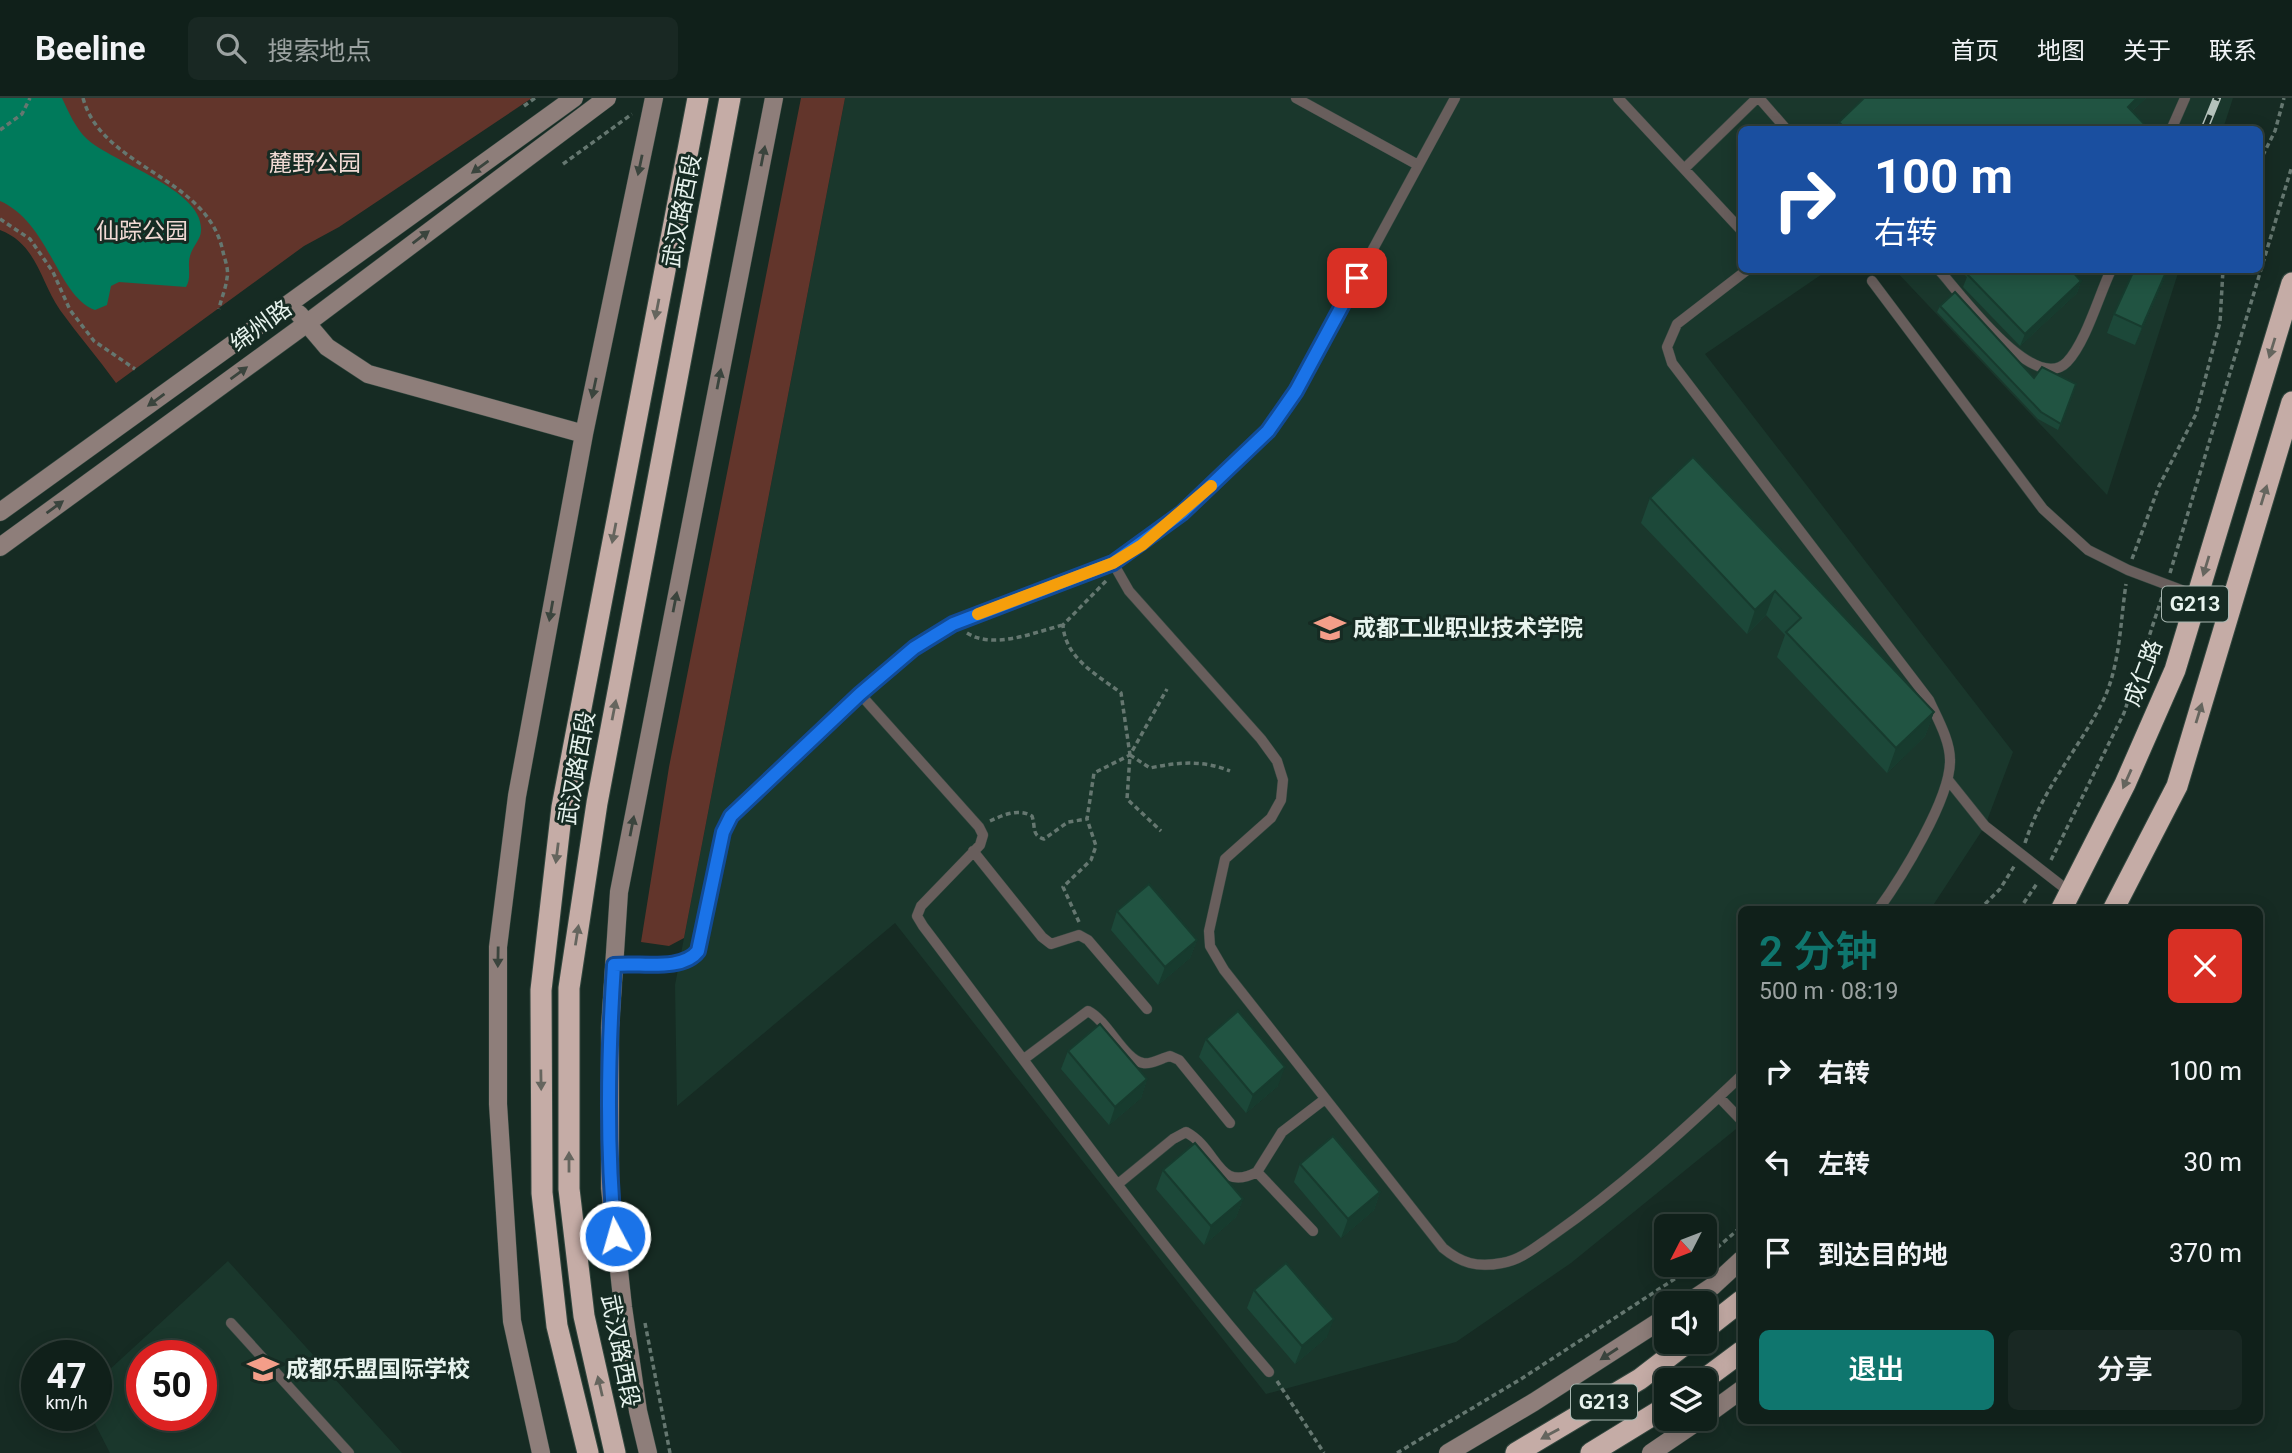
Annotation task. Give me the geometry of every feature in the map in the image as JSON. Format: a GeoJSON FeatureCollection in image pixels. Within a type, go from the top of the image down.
{"type":"FeatureCollection","features":[{"type":"Feature","properties":{"kind":"highway","name":"武汉路西段"},"geometry":{"type":"LineString","coordinates":[[588,1453],[557,1326],[542,1193],[541,990],[562,807],[698,98]]}},
{"type":"Feature","properties":{"kind":"highway","name":"武汉路西段"},"geometry":{"type":"LineString","coordinates":[[615,1453],[584,1316],[569,1189],[569,988],[597,803],[730,98]]}},
{"type":"Feature","properties":{"kind":"highway","name":"成仁路"},"geometry":{"type":"LineString","coordinates":[[2066,902],[2125,784],[2175,670],[2292,283]]}},
{"type":"Feature","properties":{"kind":"highway","name":"G213"},"geometry":{"type":"LineString","coordinates":[[2115,906],[2177,786],[2292,402]]}},
{"type":"Feature","properties":{"kind":"highway"},"geometry":{"type":"LineString","coordinates":[[1717,1320],[1738,1303]]}},
{"type":"Feature","properties":{"kind":"highway","name":"G213"},"geometry":{"type":"LineString","coordinates":[[1516,1453],[1640,1379],[1672,1354]]}},
{"type":"Feature","properties":{"kind":"highway"},"geometry":{"type":"LineString","coordinates":[[1717,1370],[1738,1354]]}},
{"type":"Feature","properties":{"kind":"highway","name":"G213"},"geometry":{"type":"LineString","coordinates":[[1591,1453],[1654,1414]]}},
{"type":"Feature","properties":{"kind":"main road","name":"绵州路"},"geometry":{"type":"LineString","coordinates":[[0,512],[574,98]]}},
{"type":"Feature","properties":{"kind":"main road","name":"绵州路"},"geometry":{"type":"LineString","coordinates":[[0,547],[306,324],[607,98]]}},
{"type":"Feature","properties":{"kind":"main road"},"geometry":{"type":"LineString","coordinates":[[541,1453],[512,1321],[498,1104],[498,947],[517,796],[584,434],[654,98]]}},
{"type":"Feature","properties":{"kind":"main road"},"geometry":{"type":"LineString","coordinates":[[648,1453],[638,1411],[610,1188],[610,1028],[619,892],[774,98]]}},
{"type":"Feature","properties":{"kind":"main road"},"geometry":{"type":"LineString","coordinates":[[290,303],[327,347],[368,374],[584,434]]}},
{"type":"Feature","properties":{"kind":"main road"},"geometry":{"type":"LineString","coordinates":[[1706,1291],[1738,1263]]}},
{"type":"Feature","properties":{"kind":"main road"},"geometry":{"type":"LineString","coordinates":[[1448,1453],[1535,1402],[1654,1325]]}},
{"type":"Feature","properties":{"kind":"main road"},"geometry":{"type":"LineString","coordinates":[[1717,1408],[1738,1392]]}},
{"type":"Feature","properties":{"kind":"main road"},"geometry":{"type":"LineString","coordinates":[[1651,1453],[1684,1431]]}},
{"type":"Feature","properties":{"kind":"lane"},"geometry":{"type":"LineString","coordinates":[[1297,98],[1418,165]]}},
{"type":"Feature","properties":{"kind":"lane"},"geometry":{"type":"LineString","coordinates":[[614,965],[679,963],[692,959],[698,951],[723,832],[731,816],[860,694],[914,648],[953,624],[1113,563],[1182,513],[1268,431],[1296,391],[1455,98]]}},
{"type":"Feature","properties":{"kind":"lane"},"geometry":{"type":"LineString","coordinates":[[1618,98],[1738,227]]}},
{"type":"Feature","properties":{"kind":"lane"},"geometry":{"type":"LineString","coordinates":[[1684,169],[1758,98],[1783,126]]}},
{"type":"Feature","properties":{"kind":"lane"},"geometry":{"type":"LineString","coordinates":[[2173,126],[2185,98]]}},
{"type":"Feature","properties":{"kind":"lane"},"geometry":{"type":"LineString","coordinates":[[1743,273],[1677,324],[1667,347],[1672,363],[1929,700],[1951,758],[1949,781],[1917,847],[1880,906]]}},
{"type":"Feature","properties":{"kind":"lane"},"geometry":{"type":"LineString","coordinates":[[1942,273],[2018,357],[2036,368],[2052,371],[2067,363],[2110,273]]}},
{"type":"Feature","properties":{"kind":"lane"},"geometry":{"type":"LineString","coordinates":[[1872,281],[2043,509],[2088,550],[2128,570],[2197,596]]}},
{"type":"Feature","properties":{"kind":"lane"},"geometry":{"type":"LineString","coordinates":[[1113,563],[1129,591],[1261,739],[1277,761],[1283,780],[1281,800],[1271,818],[1225,859],[1209,931],[1210,946],[1224,970],[1325,1099],[1443,1248],[1458,1261],[1479,1266],[1504,1263],[1526,1253],[1569,1224],[1639,1168],[1738,1079]]}},
{"type":"Feature","properties":{"kind":"lane"},"geometry":{"type":"LineString","coordinates":[[860,694],[979,827],[983,835],[980,845],[921,906],[917,915],[1118,1185],[1215,1310],[1269,1371]]}},
{"type":"Feature","properties":{"kind":"lane"},"geometry":{"type":"LineString","coordinates":[[1949,781],[1985,826],[2044,874],[2066,902]]}},
{"type":"Feature","properties":{"kind":"lane"},"geometry":{"type":"LineString","coordinates":[[973,851],[1042,937],[1051,944],[1079,934],[1088,940],[1147,1009]]}},
{"type":"Feature","properties":{"kind":"lane"},"geometry":{"type":"LineString","coordinates":[[1024,1059],[1088,1011],[1098,1016],[1135,1060],[1146,1064],[1170,1056],[1179,1060],[1230,1123]]}},
{"type":"Feature","properties":{"kind":"lane"},"geometry":{"type":"LineString","coordinates":[[1719,1097],[1738,1117]]}},
{"type":"Feature","properties":{"kind":"lane"},"geometry":{"type":"LineString","coordinates":[[1118,1185],[1173,1139],[1186,1132],[1195,1138],[1231,1179],[1240,1181],[1258,1172],[1282,1132],[1325,1099]]}},
{"type":"Feature","properties":{"kind":"lane"},"geometry":{"type":"LineString","coordinates":[[1258,1172],[1313,1231]]}},
{"type":"Feature","properties":{"kind":"lane"},"geometry":{"type":"LineString","coordinates":[[231,1322],[349,1453]]}},
{"type":"Feature","properties":{"kind":"path"},"geometry":{"type":"LineString","coordinates":[[0,130],[22,114],[30,98]]}},
{"type":"Feature","properties":{"kind":"path"},"geometry":{"type":"LineString","coordinates":[[83,98],[86,110],[108,140],[192,199],[220,234],[228,275],[219,309]]}},
{"type":"Feature","properties":{"kind":"path"},"geometry":{"type":"LineString","coordinates":[[524,106],[535,98]]}},
{"type":"Feature","properties":{"kind":"path"},"geometry":{"type":"LineString","coordinates":[[2263,155],[2275,131],[2284,98]]}},
{"type":"Feature","properties":{"kind":"path"},"geometry":{"type":"LineString","coordinates":[[563,164],[633,113]]}},
{"type":"Feature","properties":{"kind":"path"},"geometry":{"type":"LineString","coordinates":[[2263,263],[2292,166]]}},
{"type":"Feature","properties":{"kind":"path"},"geometry":{"type":"LineString","coordinates":[[0,219],[30,239],[53,272],[71,310],[94,341],[135,369]]}},
{"type":"Feature","properties":{"kind":"path"},"geometry":{"type":"LineString","coordinates":[[1983,906],[2000,889],[2020,857],[2036,810],[2101,705],[2114,673],[2128,570],[2159,486],[2196,414],[2220,322],[2223,273]]}},
{"type":"Feature","properties":{"kind":"path"},"geometry":{"type":"LineString","coordinates":[[2023,906],[2044,874],[2124,713],[2167,583],[2260,273]]}},
{"type":"Feature","properties":{"kind":"path"},"geometry":{"type":"LineString","coordinates":[[953,624],[975,638],[1004,640],[1063,625],[1103,587],[1113,563]]}},
{"type":"Feature","properties":{"kind":"path"},"geometry":{"type":"LineString","coordinates":[[1063,625],[1064,639],[1074,656],[1121,693],[1130,755],[1127,799],[1161,831]]}},
{"type":"Feature","properties":{"kind":"path"},"geometry":{"type":"LineString","coordinates":[[1079,934],[1079,921],[1063,887],[1091,860],[1093,853],[1094,834],[1087,819],[1094,773],[1130,755],[1167,689]]}},
{"type":"Feature","properties":{"kind":"path"},"geometry":{"type":"LineString","coordinates":[[1130,755],[1150,768],[1175,762],[1210,763],[1230,771]]}},
{"type":"Feature","properties":{"kind":"path"},"geometry":{"type":"LineString","coordinates":[[979,827],[1004,814],[1024,812],[1032,816],[1033,830],[1037,837],[1045,839],[1068,822],[1087,819]]}},
{"type":"Feature","properties":{"kind":"path"},"geometry":{"type":"LineString","coordinates":[[1717,1248],[1738,1230]]}},
{"type":"Feature","properties":{"kind":"path"},"geometry":{"type":"LineString","coordinates":[[1397,1453],[1521,1379],[1676,1278]]}},
{"type":"Feature","properties":{"kind":"path"},"geometry":{"type":"LineString","coordinates":[[643,1315],[670,1453]]}},
{"type":"Feature","properties":{"kind":"path"},"geometry":{"type":"LineString","coordinates":[[1269,1371],[1324,1453]]}},
{"type":"Feature","properties":{"kind":"shaded area"},"geometry":{"type":"Polygon","coordinates":[[[0,98],[62,98],[76,125],[87,139],[174,190],[189,203],[198,216],[201,231],[190,256],[186,287],[119,282],[111,286],[107,305],[95,310],[82,302],[61,275],[31,225],[17,211],[0,201],[0,98]]]}},
{"type":"Feature","properties":{"kind":"shaded area","name":"成都工业职业技术学院"},"geometry":{"type":"Polygon","coordinates":[[[845,98],[2233,98],[2224,126],[1738,126],[1738,273],[1824,273],[1705,354],[2013,752],[1985,826],[1933,906],[1738,906],[1738,1127],[1571,1263],[1456,1342],[1266,1394],[895,923],[677,1106],[675,985],[845,98]]]}},
{"type":"Feature","properties":{"kind":"shaded area"},"geometry":{"type":"Polygon","coordinates":[[[1898,273],[2178,273],[2107,495],[1898,273]]]}},
{"type":"Feature","properties":{"kind":"shaded area","name":"成都乐盟国际学校"},"geometry":{"type":"Polygon","coordinates":[[[228,1261],[402,1453],[110,1453],[99,1431],[112,1431],[112,1367],[126,1354],[126,1431],[217,1431],[217,1340],[142,1340],[228,1261]]]}},
{"type":"Feature","properties":{"kind":"green space","name":"仙踪公园"},"geometry":{"type":"Polygon","coordinates":[[[0,98],[532,98],[339,227],[304,246],[116,383],[60,310],[30,254],[12,236],[0,230],[0,98]]]}},
{"type":"Feature","properties":{"kind":"green space"},"geometry":{"type":"Polygon","coordinates":[[[801,98],[845,98],[684,938],[669,946],[641,942],[669,767],[801,98]]]}},
{"type":"Feature","properties":{"kind":"building"},"geometry":{"type":"Polygon","coordinates":[[[1864,98],[2137,98],[2128,107],[2146,126],[1842,126],[1839,122],[1864,98]]]}},
{"type":"Feature","properties":{"kind":"building"},"geometry":{"type":"Polygon","coordinates":[[[2074,273],[2081,281],[2025,334],[1968,275],[2074,273]]]}},
{"type":"Feature","properties":{"kind":"building"},"geometry":{"type":"Polygon","coordinates":[[[2133,273],[2166,273],[2142,327],[2114,314],[2133,273]]]}},
{"type":"Feature","properties":{"kind":"building"},"geometry":{"type":"Polygon","coordinates":[[[1955,292],[2034,378],[2042,367],[2076,384],[2061,424],[2041,412],[1940,306],[1955,292]]]}},
{"type":"Feature","properties":{"kind":"building"},"geometry":{"type":"Polygon","coordinates":[[[1693,457],[1934,712],[1896,748],[1786,632],[1801,618],[1775,591],[1755,610],[1650,498],[1693,457]]]}},
{"type":"Feature","properties":{"kind":"building"},"geometry":{"type":"Polygon","coordinates":[[[1149,884],[1197,940],[1165,967],[1117,911],[1149,884]]]}},
{"type":"Feature","properties":{"kind":"building"},"geometry":{"type":"Polygon","coordinates":[[[1238,1011],[1285,1067],[1253,1095],[1206,1039],[1238,1011]]]}},
{"type":"Feature","properties":{"kind":"building"},"geometry":{"type":"Polygon","coordinates":[[[1100,1024],[1147,1079],[1115,1107],[1068,1051],[1100,1024]]]}},
{"type":"Feature","properties":{"kind":"building"},"geometry":{"type":"Polygon","coordinates":[[[1333,1136],[1380,1192],[1348,1219],[1300,1164],[1333,1136]]]}},
{"type":"Feature","properties":{"kind":"building"},"geometry":{"type":"Polygon","coordinates":[[[1195,1143],[1243,1199],[1211,1226],[1163,1170],[1195,1143]]]}},
{"type":"Feature","properties":{"kind":"building"},"geometry":{"type":"Polygon","coordinates":[[[1286,1263],[1334,1319],[1302,1346],[1254,1290],[1286,1263]]]}},
{"type":"Feature","properties":{"kind":"railway"},"geometry":{"type":"LineString","coordinates":[[2206,126],[2217,98]]}},
{"type":"Feature","properties":{"kind":"slow traffic"},"geometry":{"type":"LineString","coordinates":[[978,614],[1113,563],[1142,545],[1211,486]]}},
{"type":"Feature","properties":{"kind":"place","name":"成都工业职业技术学院"},"geometry":{"type":"Point","coordinates":[1330,628]}},
{"type":"Feature","properties":{"kind":"place","name":"成都乐盟国际学校"},"geometry":{"type":"Point","coordinates":[263,1369]}},
{"type":"Feature","properties":{"kind":"route"},"geometry":{"type":"LineString","coordinates":[[615,1236],[610,1188],[610,1028],[614,965],[679,963],[692,959],[698,951],[723,832],[731,816],[860,694],[914,648],[953,624],[1113,563],[1142,545],[1182,513],[1268,431],[1296,391],[1357,278]]}},
{"type":"Feature","properties":{"kind":"park label","name":"麓野公园"},"geometry":{"type":"Point","coordinates":[315,163]}}]}
